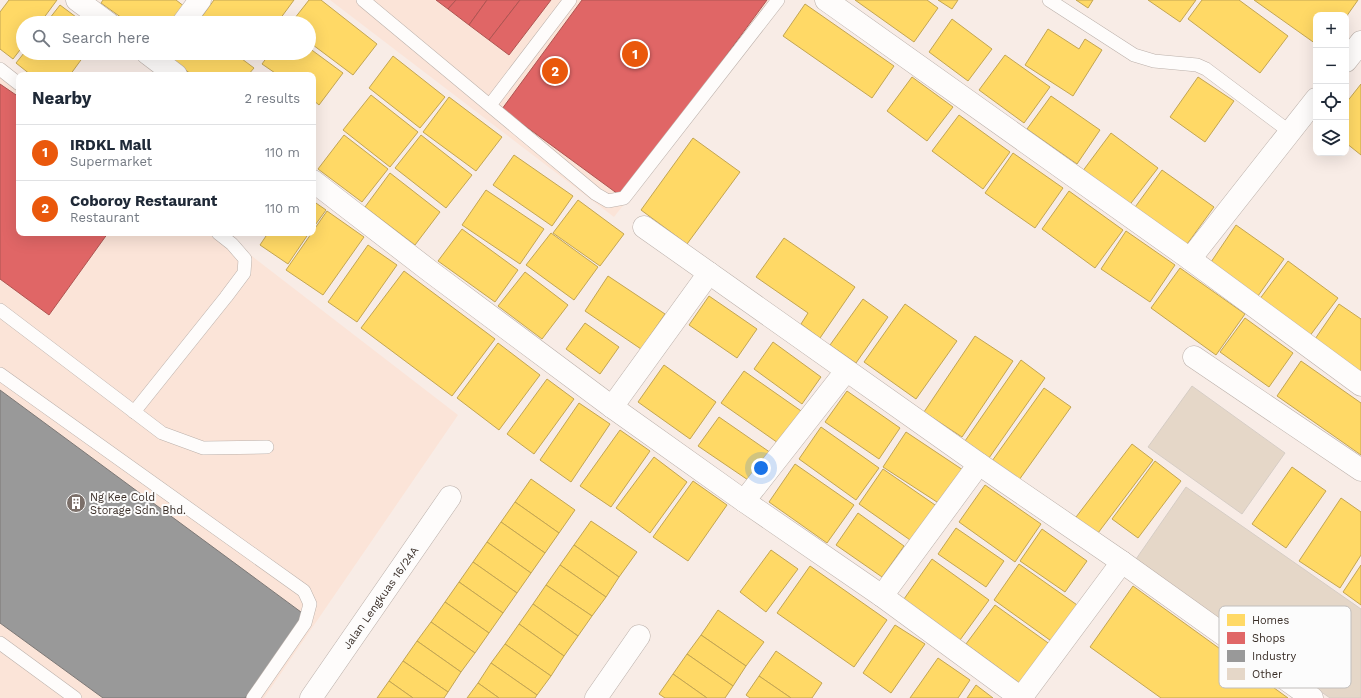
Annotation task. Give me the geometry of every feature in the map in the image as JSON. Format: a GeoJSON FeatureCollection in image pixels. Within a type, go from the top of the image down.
{"type":"FeatureCollection","features":[{"type":"Feature","properties":{"kind":"street"},"geometry":{"type":"LineString","coordinates":[[77,0],[99,16]]}},
{"type":"Feature","properties":{"kind":"street"},"geometry":{"type":"LineString","coordinates":[[188,16],[200,0]]}},
{"type":"Feature","properties":{"kind":"street"},"geometry":{"type":"LineString","coordinates":[[826,0],[1190,259],[1361,385]]}},
{"type":"Feature","properties":{"kind":"street"},"geometry":{"type":"LineString","coordinates":[[1349,57],[1361,42]]}},
{"type":"Feature","properties":{"kind":"street"},"geometry":{"type":"LineString","coordinates":[[160,60],[173,72]]}},
{"type":"Feature","properties":{"kind":"street"},"geometry":{"type":"LineString","coordinates":[[1190,259],[1313,103]]}},
{"type":"Feature","properties":{"kind":"street"},"geometry":{"type":"LineString","coordinates":[[316,183],[431,272],[612,407],[744,501],[882,596],[1021,698],[1122,562]]}},
{"type":"Feature","properties":{"kind":"street"},"geometry":{"type":"LineString","coordinates":[[644,227],[846,371],[1122,562],[1219,631]]}},
{"type":"Feature","properties":{"kind":"street"},"geometry":{"type":"LineString","coordinates":[[612,407],[709,273]]}},
{"type":"Feature","properties":{"kind":"street"},"geometry":{"type":"LineString","coordinates":[[1194,357],[1361,470]]}},
{"type":"Feature","properties":{"kind":"street"},"geometry":{"type":"LineString","coordinates":[[744,501],[846,371]]}},
{"type":"Feature","properties":{"kind":"street"},"geometry":{"type":"LineString","coordinates":[[882,596],[979,464]]}},
{"type":"Feature","properties":{"kind":"street","name":"Jalan Lengkuas 16/24A"},"geometry":{"type":"LineString","coordinates":[[311,698],[450,497]]}},
{"type":"Feature","properties":{"kind":"street"},"geometry":{"type":"LineString","coordinates":[[596,698],[639,636]]}},
{"type":"Feature","properties":{"kind":"street"},"geometry":{"type":"LineString","coordinates":[[1298,688],[1312,698]]}},
{"type":"Feature","properties":{"kind":"lane"},"geometry":{"type":"LineString","coordinates":[[363,0],[596,194],[608,201],[624,198],[778,0]]}},
{"type":"Feature","properties":{"kind":"lane"},"geometry":{"type":"LineString","coordinates":[[490,105],[570,0]]}},
{"type":"Feature","properties":{"kind":"lane"},"geometry":{"type":"LineString","coordinates":[[1050,0],[1134,55],[1154,61],[1197,65],[1206,69],[1290,132]]}},
{"type":"Feature","properties":{"kind":"lane"},"geometry":{"type":"LineString","coordinates":[[0,69],[16,82]]}},
{"type":"Feature","properties":{"kind":"lane"},"geometry":{"type":"LineString","coordinates":[[134,412],[244,273],[245,259],[232,244],[222,236]]}},
{"type":"Feature","properties":{"kind":"lane"},"geometry":{"type":"LineString","coordinates":[[0,310],[162,433],[203,448],[267,447]]}},
{"type":"Feature","properties":{"kind":"lane"},"geometry":{"type":"LineString","coordinates":[[0,374],[304,591],[310,604],[305,623],[253,698]]}},
{"type":"Feature","properties":{"kind":"lane"},"geometry":{"type":"LineString","coordinates":[[0,643],[75,698]]}},
{"type":"Feature","properties":{"kind":"shaded area"},"geometry":{"type":"Polygon","coordinates":[[[330,0],[783,0],[614,217],[330,0]]]}},
{"type":"Feature","properties":{"kind":"shaded area"},"geometry":{"type":"Polygon","coordinates":[[[0,63],[16,75],[16,236],[226,236],[458,415],[264,698],[0,698],[0,63]]]}},
{"type":"Feature","properties":{"kind":"building: Homes"},"geometry":{"type":"Polygon","coordinates":[[[9,0],[57,0],[45,16],[16,16],[16,55],[13,59],[0,49],[0,12],[9,0]]]}},
{"type":"Feature","properties":{"kind":"building: Homes"},"geometry":{"type":"Polygon","coordinates":[[[103,0],[176,0],[185,7],[179,16],[119,16],[101,3],[103,0]]]}},
{"type":"Feature","properties":{"kind":"building: Homes"},"geometry":{"type":"Polygon","coordinates":[[[214,0],[294,0],[282,16],[202,16],[214,0]]]}},
{"type":"Feature","properties":{"kind":"building: Homes"},"geometry":{"type":"Polygon","coordinates":[[[309,0],[321,0],[377,44],[353,75],[316,47],[316,16],[296,16],[309,0]]]}},
{"type":"Feature","properties":{"kind":"building: Homes"},"geometry":{"type":"Polygon","coordinates":[[[855,0],[927,0],[938,8],[914,42],[855,0]]]}},
{"type":"Feature","properties":{"kind":"building: Homes"},"geometry":{"type":"Polygon","coordinates":[[[938,0],[958,0],[952,9],[938,0]]]}},
{"type":"Feature","properties":{"kind":"building: Homes"},"geometry":{"type":"Polygon","coordinates":[[[1076,0],[1093,0],[1088,8],[1076,0]]]}},
{"type":"Feature","properties":{"kind":"building: Homes"},"geometry":{"type":"Polygon","coordinates":[[[1148,0],[1196,0],[1180,22],[1148,0]]]}},
{"type":"Feature","properties":{"kind":"building: Homes"},"geometry":{"type":"Polygon","coordinates":[[[1202,0],[1239,0],[1288,36],[1260,73],[1188,19],[1202,0]]]}},
{"type":"Feature","properties":{"kind":"building: Homes"},"geometry":{"type":"Polygon","coordinates":[[[1254,0],[1358,0],[1349,13],[1313,12],[1313,42],[1254,0]]]}},
{"type":"Feature","properties":{"kind":"building: Homes"},"geometry":{"type":"Polygon","coordinates":[[[805,4],[894,66],[872,98],[783,36],[805,4]]]}},
{"type":"Feature","properties":{"kind":"building: Homes"},"geometry":{"type":"Polygon","coordinates":[[[60,5],[75,16],[51,16],[60,5]]]}},
{"type":"Feature","properties":{"kind":"building: Homes"},"geometry":{"type":"Polygon","coordinates":[[[952,19],[992,49],[968,81],[929,52],[952,19]]]}},
{"type":"Feature","properties":{"kind":"building: Homes"},"geometry":{"type":"Polygon","coordinates":[[[1048,29],[1079,49],[1085,39],[1102,50],[1073,96],[1025,65],[1048,29]]]}},
{"type":"Feature","properties":{"kind":"building: Homes"},"geometry":{"type":"Polygon","coordinates":[[[316,53],[343,73],[319,105],[316,102],[316,72],[274,72],[262,64],[265,60],[316,60],[316,53]]]}},
{"type":"Feature","properties":{"kind":"building: Homes"},"geometry":{"type":"Polygon","coordinates":[[[1005,55],[1050,87],[1024,123],[979,90],[1005,55]]]}},
{"type":"Feature","properties":{"kind":"building: Homes"},"geometry":{"type":"Polygon","coordinates":[[[393,56],[445,97],[420,128],[369,88],[393,56]]]}},
{"type":"Feature","properties":{"kind":"building: Homes"},"geometry":{"type":"Polygon","coordinates":[[[18,60],[81,60],[72,72],[27,72],[16,63],[18,60]]]}},
{"type":"Feature","properties":{"kind":"building: Homes"},"geometry":{"type":"Polygon","coordinates":[[[173,60],[243,60],[254,68],[251,72],[188,72],[173,60]]]}},
{"type":"Feature","properties":{"kind":"building: Homes"},"geometry":{"type":"Polygon","coordinates":[[[912,77],[953,107],[927,141],[887,111],[912,77]]]}},
{"type":"Feature","properties":{"kind":"building: Homes"},"geometry":{"type":"Polygon","coordinates":[[[1198,77],[1234,101],[1205,142],[1170,117],[1198,77]]]}},
{"type":"Feature","properties":{"kind":"building: Homes"},"geometry":{"type":"Polygon","coordinates":[[[1361,84],[1361,155],[1349,145],[1349,99],[1361,84]]]}},
{"type":"Feature","properties":{"kind":"building: Homes"},"geometry":{"type":"Polygon","coordinates":[[[371,95],[418,132],[390,167],[343,130],[371,95]]]}},
{"type":"Feature","properties":{"kind":"building: Homes"},"geometry":{"type":"Polygon","coordinates":[[[1051,96],[1100,130],[1077,164],[1027,129],[1051,96]]]}},
{"type":"Feature","properties":{"kind":"building: Homes"},"geometry":{"type":"Polygon","coordinates":[[[449,97],[502,137],[476,171],[423,132],[449,97]]]}},
{"type":"Feature","properties":{"kind":"building: Homes"},"geometry":{"type":"Polygon","coordinates":[[[959,115],[1010,152],[983,189],[932,151],[959,115]]]}},
{"type":"Feature","properties":{"kind":"building: Homes"},"geometry":{"type":"Polygon","coordinates":[[[1111,133],[1158,168],[1128,207],[1082,172],[1111,133]]]}},
{"type":"Feature","properties":{"kind":"building: Homes"},"geometry":{"type":"Polygon","coordinates":[[[344,135],[388,169],[362,202],[318,169],[344,135]]]}},
{"type":"Feature","properties":{"kind":"building: Homes"},"geometry":{"type":"Polygon","coordinates":[[[421,135],[472,175],[446,208],[395,168],[421,135]]]}},
{"type":"Feature","properties":{"kind":"building: Homes"},"geometry":{"type":"Polygon","coordinates":[[[693,138],[740,172],[687,244],[641,210],[693,138]]]}},
{"type":"Feature","properties":{"kind":"building: Homes"},"geometry":{"type":"Polygon","coordinates":[[[1013,153],[1063,188],[1035,228],[985,193],[1013,153]]]}},
{"type":"Feature","properties":{"kind":"building: Homes"},"geometry":{"type":"Polygon","coordinates":[[[514,155],[573,196],[552,226],[493,185],[514,155]]]}},
{"type":"Feature","properties":{"kind":"building: Homes"},"geometry":{"type":"Polygon","coordinates":[[[1162,170],[1214,207],[1185,247],[1133,210],[1162,170]]]}},
{"type":"Feature","properties":{"kind":"building: Homes"},"geometry":{"type":"Polygon","coordinates":[[[390,173],[440,212],[415,245],[365,207],[390,173]]]}},
{"type":"Feature","properties":{"kind":"building: Homes"},"geometry":{"type":"Polygon","coordinates":[[[486,190],[544,229],[520,264],[462,225],[486,190]]]}},
{"type":"Feature","properties":{"kind":"building: Homes"},"geometry":{"type":"Polygon","coordinates":[[[1069,191],[1123,230],[1095,268],[1042,229],[1069,191]]]}},
{"type":"Feature","properties":{"kind":"building: Homes"},"geometry":{"type":"Polygon","coordinates":[[[578,200],[624,234],[600,266],[553,233],[578,200]]]}},
{"type":"Feature","properties":{"kind":"building: Homes"},"geometry":{"type":"Polygon","coordinates":[[[316,203],[326,210],[316,224],[316,203]]]}},
{"type":"Feature","properties":{"kind":"building: Homes"},"geometry":{"type":"Polygon","coordinates":[[[327,211],[364,237],[323,295],[286,270],[310,236],[316,236],[316,227],[327,211]]]}},
{"type":"Feature","properties":{"kind":"building: Homes"},"geometry":{"type":"Polygon","coordinates":[[[1236,225],[1284,259],[1258,296],[1211,262],[1236,225]]]}},
{"type":"Feature","properties":{"kind":"building: Homes"},"geometry":{"type":"Polygon","coordinates":[[[462,229],[518,270],[495,302],[438,261],[462,229]]]}},
{"type":"Feature","properties":{"kind":"building: Homes"},"geometry":{"type":"Polygon","coordinates":[[[1126,231],[1175,265],[1150,302],[1101,269],[1126,231]]]}},
{"type":"Feature","properties":{"kind":"building: Homes"},"geometry":{"type":"Polygon","coordinates":[[[551,233],[598,267],[574,300],[526,265],[551,233]]]}},
{"type":"Feature","properties":{"kind":"building: Homes"},"geometry":{"type":"Polygon","coordinates":[[[266,236],[307,236],[288,264],[260,245],[266,236]]]}},
{"type":"Feature","properties":{"kind":"building: Homes"},"geometry":{"type":"Polygon","coordinates":[[[784,238],[855,287],[820,338],[801,324],[808,313],[756,277],[784,238]]]}},
{"type":"Feature","properties":{"kind":"building: Homes"},"geometry":{"type":"Polygon","coordinates":[[[368,245],[397,265],[357,322],[328,302],[368,245]]]}},
{"type":"Feature","properties":{"kind":"building: Homes"},"geometry":{"type":"Polygon","coordinates":[[[1288,261],[1338,298],[1309,337],[1259,300],[1288,261]]]}},
{"type":"Feature","properties":{"kind":"building: Homes"},"geometry":{"type":"Polygon","coordinates":[[[1180,268],[1245,314],[1216,355],[1151,308],[1180,268]]]}},
{"type":"Feature","properties":{"kind":"building: Homes"},"geometry":{"type":"Polygon","coordinates":[[[404,271],[495,339],[452,396],[361,328],[404,271]]]}},
{"type":"Feature","properties":{"kind":"building: Homes"},"geometry":{"type":"Polygon","coordinates":[[[525,272],[568,305],[542,339],[498,306],[525,272]]]}},
{"type":"Feature","properties":{"kind":"building: Homes"},"geometry":{"type":"Polygon","coordinates":[[[608,276],[665,314],[641,349],[585,311],[608,276]]]}},
{"type":"Feature","properties":{"kind":"building: Homes"},"geometry":{"type":"Polygon","coordinates":[[[709,296],[757,329],[737,358],[689,325],[709,296]]]}},
{"type":"Feature","properties":{"kind":"building: Homes"},"geometry":{"type":"Polygon","coordinates":[[[863,299],[888,317],[856,363],[830,345],[863,299]]]}},
{"type":"Feature","properties":{"kind":"building: Homes"},"geometry":{"type":"Polygon","coordinates":[[[905,304],[957,341],[916,399],[864,362],[905,304]]]}},
{"type":"Feature","properties":{"kind":"building: Homes"},"geometry":{"type":"Polygon","coordinates":[[[1339,304],[1361,319],[1361,375],[1313,342],[1339,304]]]}},
{"type":"Feature","properties":{"kind":"building: Homes"},"geometry":{"type":"Polygon","coordinates":[[[1245,318],[1293,353],[1269,387],[1220,352],[1245,318]]]}},
{"type":"Feature","properties":{"kind":"building: Homes"},"geometry":{"type":"Polygon","coordinates":[[[585,323],[619,347],[600,374],[566,349],[585,323]]]}},
{"type":"Feature","properties":{"kind":"building: Homes"},"geometry":{"type":"Polygon","coordinates":[[[975,336],[1013,361],[962,437],[924,412],[975,336]]]}},
{"type":"Feature","properties":{"kind":"building: Homes"},"geometry":{"type":"Polygon","coordinates":[[[773,342],[821,377],[802,404],[754,369],[773,342]]]}},
{"type":"Feature","properties":{"kind":"building: Homes"},"geometry":{"type":"Polygon","coordinates":[[[498,343],[540,375],[499,430],[457,398],[498,343]]]}},
{"type":"Feature","properties":{"kind":"building: Homes"},"geometry":{"type":"Polygon","coordinates":[[[1021,360],[1045,378],[989,458],[965,441],[1021,360]]]}},
{"type":"Feature","properties":{"kind":"building: Homes"},"geometry":{"type":"Polygon","coordinates":[[[1301,361],[1361,403],[1361,455],[1277,396],[1301,361]]]}},
{"type":"Feature","properties":{"kind":"building: Homes"},"geometry":{"type":"Polygon","coordinates":[[[664,365],[716,402],[690,439],[638,402],[664,365]]]}},
{"type":"Feature","properties":{"kind":"building: Homes"},"geometry":{"type":"Polygon","coordinates":[[[744,371],[804,413],[781,445],[721,403],[744,371]]]}},
{"type":"Feature","properties":{"kind":"building: Homes"},"geometry":{"type":"Polygon","coordinates":[[[547,379],[574,399],[534,454],[507,434],[547,379]]]}},
{"type":"Feature","properties":{"kind":"building: Homes"},"geometry":{"type":"Polygon","coordinates":[[[1044,388],[1071,407],[1019,480],[992,461],[1044,388]]]}},
{"type":"Feature","properties":{"kind":"building: Homes"},"geometry":{"type":"Polygon","coordinates":[[[847,391],[900,428],[879,459],[825,422],[847,391]]]}},
{"type":"Feature","properties":{"kind":"building: Homes"},"geometry":{"type":"Polygon","coordinates":[[[579,403],[610,424],[571,482],[540,460],[579,403]]]}},
{"type":"Feature","properties":{"kind":"building: Homes"},"geometry":{"type":"Polygon","coordinates":[[[719,417],[771,453],[751,482],[698,446],[719,417]]]}},
{"type":"Feature","properties":{"kind":"building: Homes"},"geometry":{"type":"Polygon","coordinates":[[[821,427],[879,468],[856,500],[799,459],[821,427]]]}},
{"type":"Feature","properties":{"kind":"building: Homes"},"geometry":{"type":"Polygon","coordinates":[[[620,430],[650,451],[611,507],[580,486],[620,430]]]}},
{"type":"Feature","properties":{"kind":"building: Homes"},"geometry":{"type":"Polygon","coordinates":[[[906,432],[963,470],[940,504],[883,467],[906,432]]]}},
{"type":"Feature","properties":{"kind":"building: Homes"},"geometry":{"type":"Polygon","coordinates":[[[1132,444],[1153,460],[1095,537],[1073,521],[1132,444]]]}},
{"type":"Feature","properties":{"kind":"building: Homes"},"geometry":{"type":"Polygon","coordinates":[[[654,457],[687,482],[650,533],[616,508],[654,457]]]}},
{"type":"Feature","properties":{"kind":"building: Homes"},"geometry":{"type":"Polygon","coordinates":[[[1155,461],[1181,481],[1138,538],[1112,519],[1155,461]]]}},
{"type":"Feature","properties":{"kind":"building: Homes"},"geometry":{"type":"Polygon","coordinates":[[[795,464],[854,505],[827,543],[769,502],[795,464]]]}},
{"type":"Feature","properties":{"kind":"building: Homes"},"geometry":{"type":"Polygon","coordinates":[[[1292,467],[1326,491],[1286,548],[1252,524],[1292,467]]]}},
{"type":"Feature","properties":{"kind":"building: Homes"},"geometry":{"type":"Polygon","coordinates":[[[883,469],[938,507],[913,542],[859,504],[883,469]]]}},
{"type":"Feature","properties":{"kind":"building: Homes"},"geometry":{"type":"Polygon","coordinates":[[[531,479],[575,510],[559,533],[515,502],[531,479]]]}},
{"type":"Feature","properties":{"kind":"building: Homes"},"geometry":{"type":"Polygon","coordinates":[[[693,481],[727,505],[688,561],[653,537],[693,481]]]}},
{"type":"Feature","properties":{"kind":"building: Homes"},"geometry":{"type":"Polygon","coordinates":[[[985,485],[1041,524],[1015,562],[959,522],[985,485]]]}},
{"type":"Feature","properties":{"kind":"building: Homes"},"geometry":{"type":"Polygon","coordinates":[[[1341,498],[1361,512],[1361,555],[1340,588],[1299,561],[1341,498]]]}},
{"type":"Feature","properties":{"kind":"building: Homes"},"geometry":{"type":"Polygon","coordinates":[[[515,502],[559,533],[545,553],[501,522],[515,502]]]}},
{"type":"Feature","properties":{"kind":"building: Homes"},"geometry":{"type":"Polygon","coordinates":[[[858,513],[904,546],[882,577],[836,545],[858,513]]]}},
{"type":"Feature","properties":{"kind":"building: Homes"},"geometry":{"type":"Polygon","coordinates":[[[591,521],[637,552],[619,577],[574,545],[591,521]]]}},
{"type":"Feature","properties":{"kind":"building: Homes"},"geometry":{"type":"Polygon","coordinates":[[[501,522],[545,553],[531,573],[487,542],[501,522]]]}},
{"type":"Feature","properties":{"kind":"building: Homes"},"geometry":{"type":"Polygon","coordinates":[[[956,528],[1004,561],[986,587],[938,554],[956,528]]]}},
{"type":"Feature","properties":{"kind":"building: Homes"},"geometry":{"type":"Polygon","coordinates":[[[1042,529],[1087,561],[1065,592],[1020,561],[1042,529]]]}},
{"type":"Feature","properties":{"kind":"building: Homes"},"geometry":{"type":"Polygon","coordinates":[[[487,542],[531,573],[517,593],[473,562],[487,542]]]}},
{"type":"Feature","properties":{"kind":"building: Homes"},"geometry":{"type":"Polygon","coordinates":[[[574,545],[619,577],[606,597],[560,565],[574,545]]]}},
{"type":"Feature","properties":{"kind":"building: Homes"},"geometry":{"type":"Polygon","coordinates":[[[771,550],[798,569],[766,612],[740,592],[771,550]]]}},
{"type":"Feature","properties":{"kind":"building: Homes"},"geometry":{"type":"Polygon","coordinates":[[[932,559],[989,600],[960,640],[904,599],[932,559]]]}},
{"type":"Feature","properties":{"kind":"building: Homes"},"geometry":{"type":"Polygon","coordinates":[[[473,562],[517,593],[503,613],[459,582],[473,562]]]}},
{"type":"Feature","properties":{"kind":"building: Homes"},"geometry":{"type":"Polygon","coordinates":[[[1019,564],[1080,607],[1054,643],[994,600],[1019,564]]]}},
{"type":"Feature","properties":{"kind":"building: Homes"},"geometry":{"type":"Polygon","coordinates":[[[560,565],[606,597],[592,616],[546,585],[560,565]]]}},
{"type":"Feature","properties":{"kind":"building: Homes"},"geometry":{"type":"Polygon","coordinates":[[[1361,565],[1361,605],[1343,592],[1361,565]]]}},
{"type":"Feature","properties":{"kind":"building: Homes"},"geometry":{"type":"Polygon","coordinates":[[[810,566],[887,620],[854,667],[777,613],[810,566]]]}},
{"type":"Feature","properties":{"kind":"building: Homes"},"geometry":{"type":"Polygon","coordinates":[[[459,582],[503,613],[489,633],[445,602],[459,582]]]}},
{"type":"Feature","properties":{"kind":"building: Homes"},"geometry":{"type":"Polygon","coordinates":[[[546,585],[592,616],[578,636],[533,604],[546,585]]]}},
{"type":"Feature","properties":{"kind":"building: Homes"},"geometry":{"type":"Polygon","coordinates":[[[1133,586],[1219,648],[1219,688],[1274,688],[1288,698],[1161,698],[1090,647],[1133,586]]]}},
{"type":"Feature","properties":{"kind":"building: Homes"},"geometry":{"type":"Polygon","coordinates":[[[445,602],[489,633],[475,653],[431,622],[445,602]]]}},
{"type":"Feature","properties":{"kind":"building: Homes"},"geometry":{"type":"Polygon","coordinates":[[[533,604],[578,636],[564,656],[519,624],[533,604]]]}},
{"type":"Feature","properties":{"kind":"building: Homes"},"geometry":{"type":"Polygon","coordinates":[[[995,605],[1051,645],[1022,685],[966,644],[995,605]]]}},
{"type":"Feature","properties":{"kind":"building: Homes"},"geometry":{"type":"Polygon","coordinates":[[[718,610],[764,642],[746,666],[701,635],[718,610]]]}},
{"type":"Feature","properties":{"kind":"building: Homes"},"geometry":{"type":"Polygon","coordinates":[[[431,622],[475,653],[461,672],[417,641],[431,622]]]}},
{"type":"Feature","properties":{"kind":"building: Homes"},"geometry":{"type":"Polygon","coordinates":[[[519,624],[564,656],[551,676],[505,644],[519,624]]]}},
{"type":"Feature","properties":{"kind":"building: Homes"},"geometry":{"type":"Polygon","coordinates":[[[895,625],[925,644],[891,693],[863,673],[895,625]]]}},
{"type":"Feature","properties":{"kind":"building: Homes"},"geometry":{"type":"Polygon","coordinates":[[[701,635],[746,666],[733,686],[687,654],[701,635]]]}},
{"type":"Feature","properties":{"kind":"building: Homes"},"geometry":{"type":"Polygon","coordinates":[[[417,641],[461,672],[448,692],[403,661],[417,641]]]}},
{"type":"Feature","properties":{"kind":"building: Homes"},"geometry":{"type":"Polygon","coordinates":[[[505,644],[551,676],[537,695],[491,663],[505,644]]]}},
{"type":"Feature","properties":{"kind":"building: Homes"},"geometry":{"type":"Polygon","coordinates":[[[776,651],[822,683],[812,698],[791,698],[759,676],[776,651]]]}},
{"type":"Feature","properties":{"kind":"building: Homes"},"geometry":{"type":"Polygon","coordinates":[[[687,654],[733,686],[725,698],[707,698],[673,674],[687,654]]]}},
{"type":"Feature","properties":{"kind":"building: Homes"},"geometry":{"type":"Polygon","coordinates":[[[938,658],[970,680],[958,698],[910,698],[938,658]]]}},
{"type":"Feature","properties":{"kind":"building: Homes"},"geometry":{"type":"Polygon","coordinates":[[[403,661],[448,692],[444,698],[413,698],[389,681],[403,661]]]}},
{"type":"Feature","properties":{"kind":"building: Homes"},"geometry":{"type":"Polygon","coordinates":[[[491,663],[537,695],[535,698],[499,698],[478,683],[491,663]]]}},
{"type":"Feature","properties":{"kind":"building: Homes"},"geometry":{"type":"Polygon","coordinates":[[[673,674],[707,698],[665,698],[659,694],[673,674]]]}},
{"type":"Feature","properties":{"kind":"building: Homes"},"geometry":{"type":"Polygon","coordinates":[[[759,676],[791,698],[750,698],[746,695],[759,676]]]}},
{"type":"Feature","properties":{"kind":"building: Homes"},"geometry":{"type":"Polygon","coordinates":[[[389,681],[413,698],[377,698],[389,681]]]}},
{"type":"Feature","properties":{"kind":"building: Homes"},"geometry":{"type":"Polygon","coordinates":[[[478,683],[499,698],[467,698],[478,683]]]}},
{"type":"Feature","properties":{"kind":"building: Homes"},"geometry":{"type":"Polygon","coordinates":[[[976,685],[993,698],[967,698],[976,685]]]}},
{"type":"Feature","properties":{"kind":"building: Shops"},"geometry":{"type":"Polygon","coordinates":[[[436,0],[456,0],[448,9],[436,0]]]}},
{"type":"Feature","properties":{"kind":"building: Shops"},"geometry":{"type":"Polygon","coordinates":[[[456,0],[487,0],[469,25],[448,9],[456,0]]]}},
{"type":"Feature","properties":{"kind":"building: Shops"},"geometry":{"type":"Polygon","coordinates":[[[487,0],[520,0],[489,40],[469,25],[487,0]]]}},
{"type":"Feature","properties":{"kind":"building: Shops"},"geometry":{"type":"Polygon","coordinates":[[[520,0],[551,0],[509,55],[489,40],[520,0]]]}},
{"type":"Feature","properties":{"kind":"building: Shops"},"geometry":{"type":"Polygon","coordinates":[[[582,0],[767,0],[622,197],[502,109],[582,0]]]}},
{"type":"Feature","properties":{"kind":"building: Shops"},"geometry":{"type":"Polygon","coordinates":[[[0,84],[16,95],[16,236],[106,236],[49,315],[0,279],[0,84]]]}},
{"type":"Feature","properties":{"kind":"building: Industry","name":"Ng Kee Cold Storage Sdn. Bhd."},"geometry":{"type":"Polygon","coordinates":[[[0,390],[305,615],[245,698],[103,698],[0,623],[0,390]]]}},
{"type":"Feature","properties":{"kind":"building: Other"},"geometry":{"type":"Polygon","coordinates":[[[1192,386],[1285,453],[1242,514],[1148,447],[1192,386]]]}},
{"type":"Feature","properties":{"kind":"building: Other"},"geometry":{"type":"Polygon","coordinates":[[[1186,487],[1361,609],[1361,698],[1330,698],[1316,688],[1351,688],[1351,606],[1219,606],[1219,621],[1134,562],[1186,487]]]}},
{"type":"Feature","properties":{"kind":"place","name":"IRDKL Mall"},"geometry":{"type":"Point","coordinates":[635,54]}},
{"type":"Feature","properties":{"kind":"place","name":"Coboroy Restaurant"},"geometry":{"type":"Point","coordinates":[555,71]}},
{"type":"Feature","properties":{"kind":"place","name":"Ng Kee Cold Storage Sdn. Bhd."},"geometry":{"type":"Point","coordinates":[76,503]}}]}
